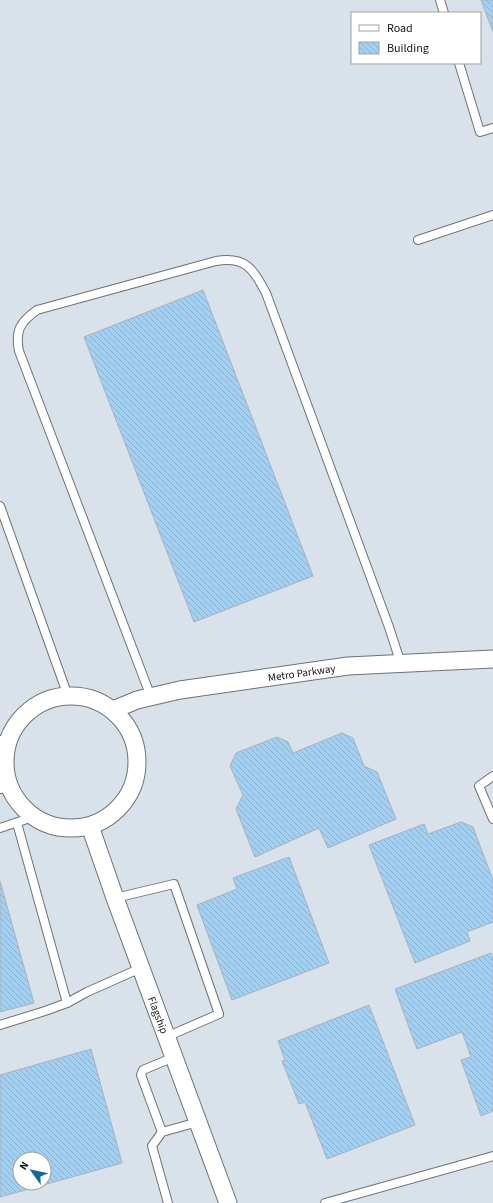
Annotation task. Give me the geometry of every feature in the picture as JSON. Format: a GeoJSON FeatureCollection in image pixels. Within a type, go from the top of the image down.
{"type":"FeatureCollection","features":[{"type":"Feature","properties":{"kind":"street","name":"Metro Parkway"},"geometry":{"type":"LineString","coordinates":[[113,710],[137,700],[180,690],[340,667],[401,664],[491,664]]}},
{"type":"Feature","properties":{"kind":"street"},"geometry":{"type":"LineString","coordinates":[[77,695],[96,700],[113,710],[127,725],[135,744],[138,764],[134,785],[124,803],[108,817],[90,826],[70,829],[51,826],[34,817],[19,804],[5,788],[4,769],[6,749],[4,741],[24,715],[39,703],[58,696],[77,695]]}},
{"type":"Feature","properties":{"kind":"street","name":"Flagship"},"geometry":{"type":"LineString","coordinates":[[90,826],[115,898],[228,1203]]}},
{"type":"Feature","properties":{"kind":"lane"},"geometry":{"type":"LineString","coordinates":[[440,0],[444,12]]}},
{"type":"Feature","properties":{"kind":"lane"},"geometry":{"type":"LineString","coordinates":[[459,64],[480,132],[493,128]]}},
{"type":"Feature","properties":{"kind":"lane"},"geometry":{"type":"LineString","coordinates":[[418,240],[493,215]]}},
{"type":"Feature","properties":{"kind":"lane"},"geometry":{"type":"LineString","coordinates":[[151,697],[18,352],[18,332],[22,323],[28,316],[37,310],[227,259],[246,265],[255,273],[266,293],[389,627],[401,664]]}},
{"type":"Feature","properties":{"kind":"lane"},"geometry":{"type":"LineString","coordinates":[[0,506],[68,696]]}},
{"type":"Feature","properties":{"kind":"lane"},"geometry":{"type":"LineString","coordinates":[[493,776],[480,786],[493,819]]}},
{"type":"Feature","properties":{"kind":"lane"},"geometry":{"type":"LineString","coordinates":[[0,828],[34,817]]}},
{"type":"Feature","properties":{"kind":"lane"},"geometry":{"type":"LineString","coordinates":[[17,823],[67,1003]]}},
{"type":"Feature","properties":{"kind":"lane"},"geometry":{"type":"LineString","coordinates":[[115,898],[174,884],[219,1014],[166,1037]]}},
{"type":"Feature","properties":{"kind":"lane"},"geometry":{"type":"LineString","coordinates":[[0,1025],[45,1012],[141,968]]}},
{"type":"Feature","properties":{"kind":"lane"},"geometry":{"type":"LineString","coordinates":[[162,1132],[141,1075],[143,1070],[174,1057]]}},
{"type":"Feature","properties":{"kind":"lane"},"geometry":{"type":"LineString","coordinates":[[168,1203],[152,1146],[162,1132],[198,1122]]}},
{"type":"Feature","properties":{"kind":"lane"},"geometry":{"type":"LineString","coordinates":[[325,1203],[493,1156]]}},
{"type":"Feature","properties":{"kind":"building"},"geometry":{"type":"Polygon","coordinates":[[[481,0],[493,0],[493,32],[481,0]]]}},
{"type":"Feature","properties":{"kind":"building"},"geometry":{"type":"Polygon","coordinates":[[[203,290],[313,576],[194,622],[84,337],[203,290]]]}},
{"type":"Feature","properties":{"kind":"building"},"geometry":{"type":"Polygon","coordinates":[[[342,733],[353,738],[364,766],[377,772],[396,819],[328,848],[319,828],[255,857],[236,809],[243,795],[230,766],[236,753],[277,737],[288,742],[293,753],[342,733]]]}},
{"type":"Feature","properties":{"kind":"building"},"geometry":{"type":"Polygon","coordinates":[[[461,822],[473,827],[493,880],[493,922],[467,932],[470,941],[415,963],[369,845],[424,824],[428,834],[461,822]]]}},
{"type":"Feature","properties":{"kind":"building"},"geometry":{"type":"Polygon","coordinates":[[[289,857],[329,963],[232,1000],[197,905],[237,889],[233,878],[289,857]]]}},
{"type":"Feature","properties":{"kind":"building"},"geometry":{"type":"Polygon","coordinates":[[[0,881],[34,1003],[0,1012],[0,881]]]}},
{"type":"Feature","properties":{"kind":"building"},"geometry":{"type":"Polygon","coordinates":[[[491,953],[493,959],[493,1111],[481,1116],[461,1060],[471,1057],[462,1032],[417,1049],[395,989],[491,953]]]}},
{"type":"Feature","properties":{"kind":"building"},"geometry":{"type":"Polygon","coordinates":[[[369,1005],[415,1125],[327,1159],[305,1102],[299,1104],[282,1061],[285,1060],[278,1041],[369,1005]]]}},
{"type":"Feature","properties":{"kind":"building"},"geometry":{"type":"Polygon","coordinates":[[[91,1049],[122,1163],[52,1183],[52,1151],[12,1151],[12,1191],[22,1191],[0,1197],[0,1075],[91,1049]]]}}]}
